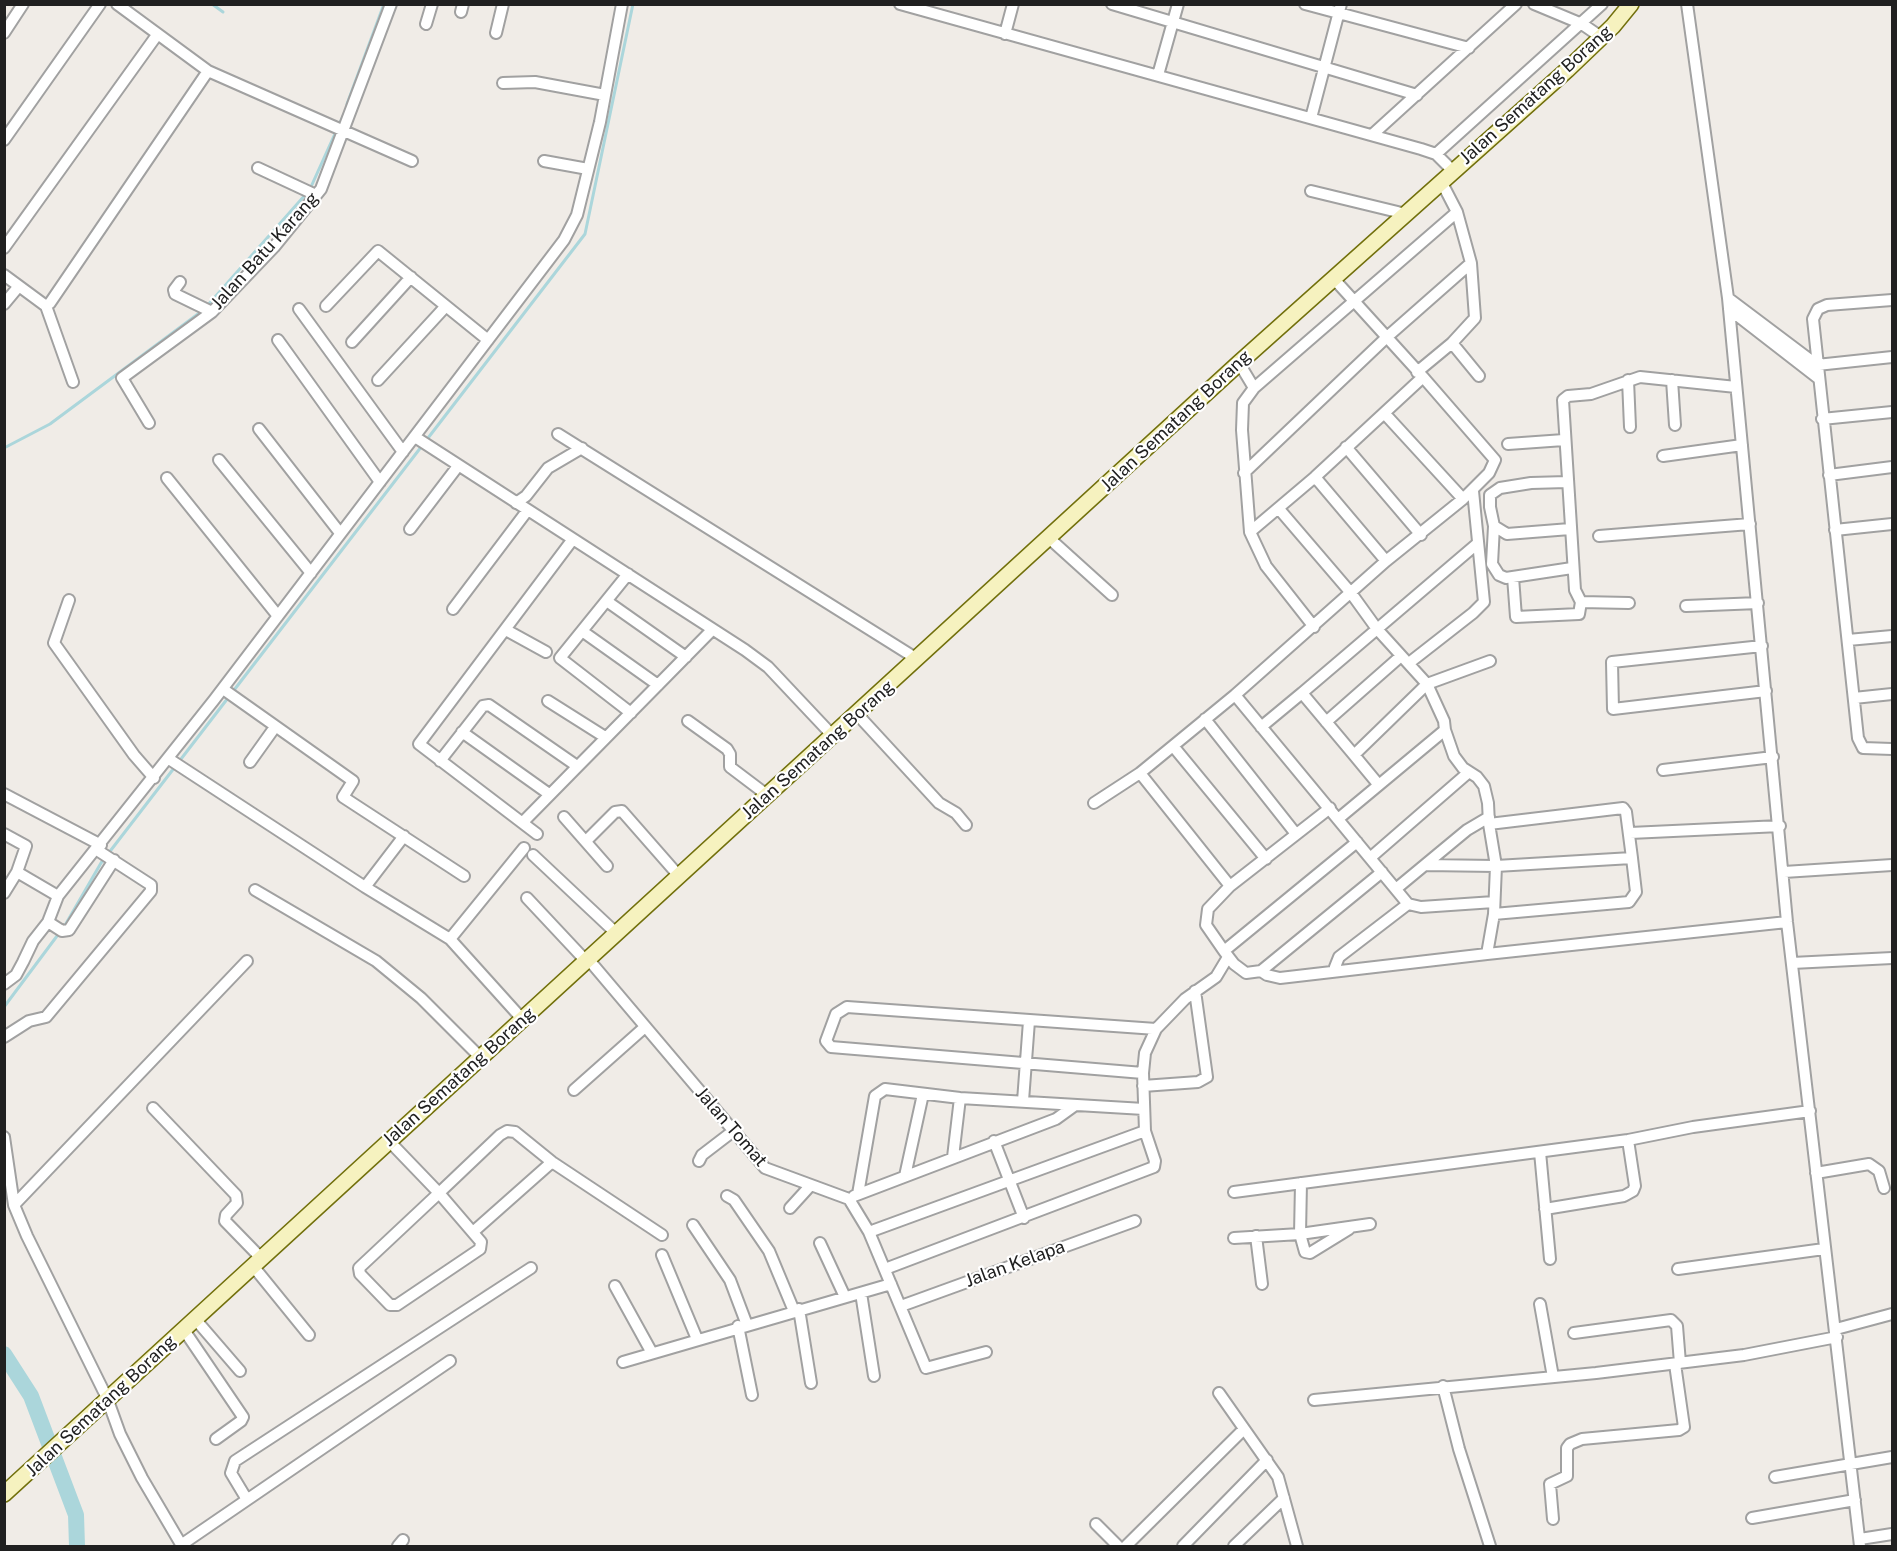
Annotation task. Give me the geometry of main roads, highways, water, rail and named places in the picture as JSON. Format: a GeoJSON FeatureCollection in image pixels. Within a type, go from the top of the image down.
{"type":"FeatureCollection","features":[{"type":"Feature","properties":{"kind":"waterway"},"geometry":{"type":"LineString","coordinates":[[212,4],[223,12]]}},
{"type":"Feature","properties":{"kind":"waterway"},"geometry":{"type":"LineString","coordinates":[[347,104],[384,4]]}},
{"type":"Feature","properties":{"kind":"waterway"},"geometry":{"type":"LineString","coordinates":[[64,927],[101,863],[585,234],[633,4]]}},
{"type":"Feature","properties":{"kind":"waterway"},"geometry":{"type":"LineString","coordinates":[[310,189],[343,116]]}},
{"type":"Feature","properties":{"kind":"waterway"},"geometry":{"type":"LineString","coordinates":[[207,306],[306,194]]}},
{"type":"Feature","properties":{"kind":"waterway"},"geometry":{"type":"LineString","coordinates":[[4,448],[50,424],[202,311]]}},
{"type":"Feature","properties":{"kind":"waterway"},"geometry":{"type":"LineString","coordinates":[[4,1007],[60,932]]}},
{"type":"Feature","properties":{"kind":"waterway"},"geometry":{"type":"LineString","coordinates":[[4,1354],[31,1396],[76,1515],[77,1546]]}}]}
